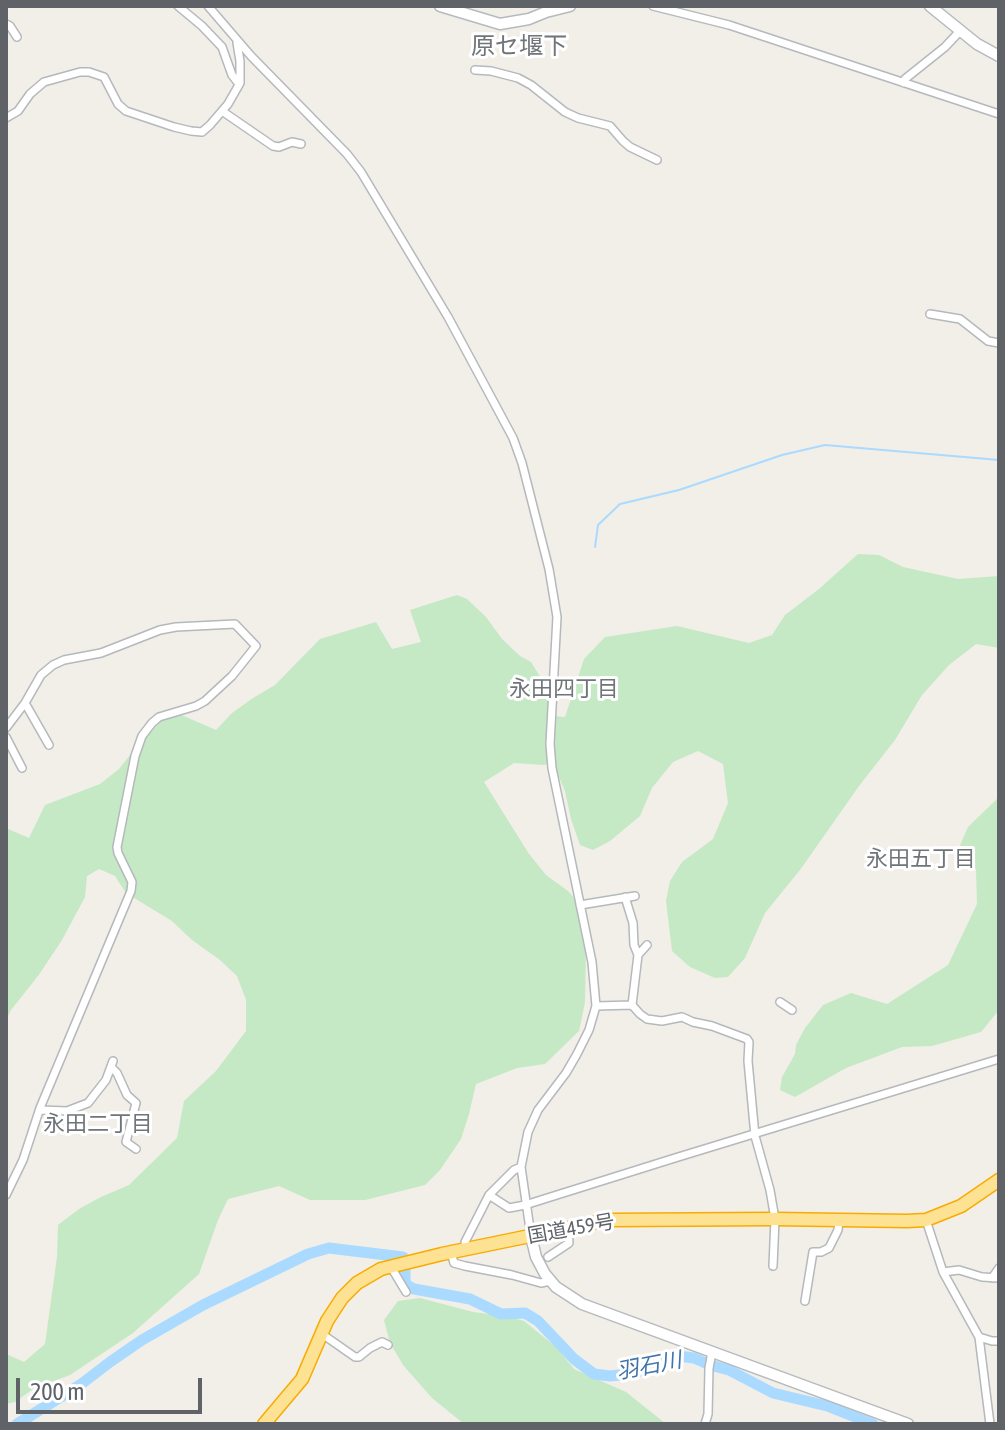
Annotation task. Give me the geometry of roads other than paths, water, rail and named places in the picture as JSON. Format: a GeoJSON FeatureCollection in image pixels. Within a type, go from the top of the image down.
{"type":"FeatureCollection","features":[{"type":"Feature","properties":{"kind":"highway","name":"国道459号"},"geometry":{"type":"LineString","coordinates":[[268,1423],[302,1379],[327,1321],[342,1298],[357,1283],[381,1269],[608,1220],[926,1220],[961,1206],[999,1180]]}},
{"type":"Feature","properties":{"kind":"street"},"geometry":{"type":"LineString","coordinates":[[178,6],[222,47],[232,75],[239,84]]}},
{"type":"Feature","properties":{"kind":"street"},"geometry":{"type":"LineString","coordinates":[[208,6],[361,172],[448,317],[513,438],[522,463],[549,569],[557,617],[550,744],[557,797],[592,962],[596,1006],[577,1054],[528,1132],[521,1167],[536,1257],[550,1281],[582,1304],[710,1360],[876,1418],[908,1424]]}},
{"type":"Feature","properties":{"kind":"street"},"geometry":{"type":"LineString","coordinates":[[440,6],[500,24],[570,6]]}},
{"type":"Feature","properties":{"kind":"street"},"geometry":{"type":"LineString","coordinates":[[469,6],[477,18]]}},
{"type":"Feature","properties":{"kind":"street"},"geometry":{"type":"LineString","coordinates":[[653,6],[729,25],[999,114]]}},
{"type":"Feature","properties":{"kind":"street"},"geometry":{"type":"LineString","coordinates":[[930,6],[977,44],[999,56]]}},
{"type":"Feature","properties":{"kind":"street"},"geometry":{"type":"LineString","coordinates":[[6,24],[17,37]]}},
{"type":"Feature","properties":{"kind":"street"},"geometry":{"type":"LineString","coordinates":[[904,83],[960,31]]}},
{"type":"Feature","properties":{"kind":"street"},"geometry":{"type":"LineString","coordinates":[[6,118],[18,111],[30,94],[44,82],[80,72],[104,77],[118,104],[126,111],[174,127],[202,132],[235,95],[240,61],[237,40]]}},
{"type":"Feature","properties":{"kind":"street"},"geometry":{"type":"LineString","coordinates":[[475,70],[518,78],[565,112],[610,126],[630,147],[657,160]]}},
{"type":"Feature","properties":{"kind":"street"},"geometry":{"type":"LineString","coordinates":[[222,111],[273,146],[292,142],[301,144]]}},
{"type":"Feature","properties":{"kind":"street"},"geometry":{"type":"LineString","coordinates":[[930,314],[960,319],[988,341],[999,343]]}},
{"type":"Feature","properties":{"kind":"street"},"geometry":{"type":"LineString","coordinates":[[6,728],[25,703],[36,681],[53,665],[64,660],[101,653],[160,630],[176,627],[235,624],[256,646],[232,676],[205,701],[159,717],[142,736],[135,756],[117,847],[132,882],[131,891],[40,1110],[23,1160],[6,1195]]}},
{"type":"Feature","properties":{"kind":"street"},"geometry":{"type":"LineString","coordinates":[[25,703],[49,745]]}},
{"type":"Feature","properties":{"kind":"street"},"geometry":{"type":"LineString","coordinates":[[6,737],[22,768]]}},
{"type":"Feature","properties":{"kind":"street"},"geometry":{"type":"LineString","coordinates":[[580,905],[635,896]]}},
{"type":"Feature","properties":{"kind":"street"},"geometry":{"type":"LineString","coordinates":[[625,897],[638,955],[632,1005],[647,1019],[662,1021],[682,1017],[749,1042],[755,1134],[775,1219],[773,1266]]}},
{"type":"Feature","properties":{"kind":"street"},"geometry":{"type":"LineString","coordinates":[[638,955],[647,945]]}},
{"type":"Feature","properties":{"kind":"street"},"geometry":{"type":"LineString","coordinates":[[780,1002],[792,1010]]}},
{"type":"Feature","properties":{"kind":"street"},"geometry":{"type":"LineString","coordinates":[[596,1006],[632,1005]]}},
{"type":"Feature","properties":{"kind":"street"},"geometry":{"type":"LineString","coordinates":[[489,1195],[509,1208],[525,1205],[999,1059]]}},
{"type":"Feature","properties":{"kind":"street"},"geometry":{"type":"LineString","coordinates":[[40,1110],[67,1111],[88,1103],[106,1080],[112,1064],[127,1095],[136,1103],[126,1142],[136,1149]]}},
{"type":"Feature","properties":{"kind":"street"},"geometry":{"type":"LineString","coordinates":[[466,1249],[465,1242],[489,1195],[521,1167]]}},
{"type":"Feature","properties":{"kind":"street"},"geometry":{"type":"LineString","coordinates":[[805,1301],[813,1252],[829,1248],[838,1230],[839,1220]]}},
{"type":"Feature","properties":{"kind":"street"},"geometry":{"type":"LineString","coordinates":[[926,1220],[943,1272],[979,1337],[990,1424]]}},
{"type":"Feature","properties":{"kind":"street"},"geometry":{"type":"LineString","coordinates":[[548,1257],[569,1243],[568,1227]]}},
{"type":"Feature","properties":{"kind":"street"},"geometry":{"type":"LineString","coordinates":[[451,1252],[454,1263],[545,1284],[550,1281]]}},
{"type":"Feature","properties":{"kind":"street"},"geometry":{"type":"LineString","coordinates":[[391,1267],[406,1292]]}},
{"type":"Feature","properties":{"kind":"street"},"geometry":{"type":"LineString","coordinates":[[943,1272],[959,1270],[995,1278],[999,1268]]}},
{"type":"Feature","properties":{"kind":"street"},"geometry":{"type":"LineString","coordinates":[[322,1334],[355,1357],[382,1342],[388,1345]]}},
{"type":"Feature","properties":{"kind":"street"},"geometry":{"type":"LineString","coordinates":[[979,1337],[999,1341]]}},
{"type":"Feature","properties":{"kind":"street"},"geometry":{"type":"LineString","coordinates":[[705,1424],[710,1360]]}},
{"type":"Feature","properties":{"kind":"waterway"},"geometry":{"type":"LineString","coordinates":[[595,547],[598,525],[620,504],[679,490],[782,455],[825,445],[999,460]]}},
{"type":"Feature","properties":{"kind":"waterway","name":"羽石川"},"geometry":{"type":"LineString","coordinates":[[17,1424],[80,1385],[142,1340],[203,1305],[308,1254],[329,1248],[403,1257]]}},
{"type":"Feature","properties":{"kind":"waterway","name":"羽石川"},"geometry":{"type":"LineString","coordinates":[[405,1271],[405,1282],[414,1289],[470,1299],[501,1314],[525,1313],[538,1321],[574,1359],[594,1374],[630,1374],[669,1358],[694,1358],[729,1370],[773,1393],[827,1406],[873,1424]]}},
{"type":"Feature","properties":{"kind":"district","name":"原セ堰下"},"geometry":{"type":"Point","coordinates":[519,46]}},
{"type":"Feature","properties":{"kind":"district","name":"永田四丁目"},"geometry":{"type":"Point","coordinates":[564,689]}},
{"type":"Feature","properties":{"kind":"district","name":"永田五丁目"},"geometry":{"type":"Point","coordinates":[921,859]}},
{"type":"Feature","properties":{"kind":"district","name":"永田二丁目"},"geometry":{"type":"Point","coordinates":[98,1124]}}]}
